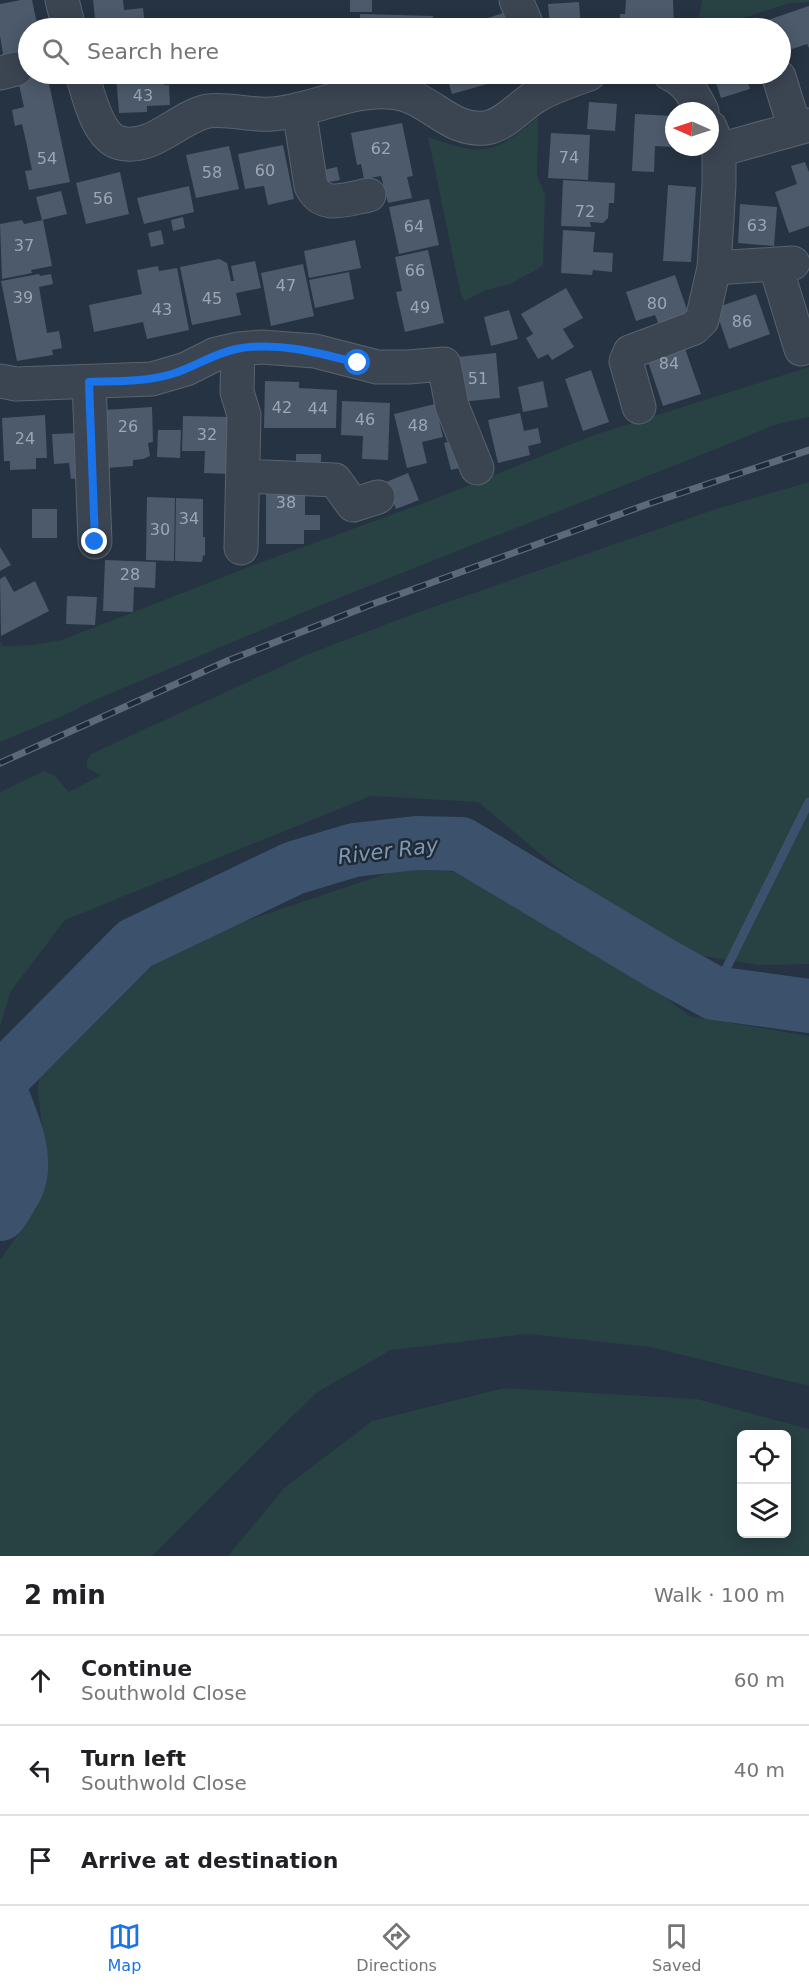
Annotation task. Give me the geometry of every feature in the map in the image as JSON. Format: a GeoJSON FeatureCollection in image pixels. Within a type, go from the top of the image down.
{"type":"FeatureCollection","features":[{"type":"Feature","properties":{"kind":"street"},"geometry":{"type":"LineString","coordinates":[[62,0],[66,18]]}},
{"type":"Feature","properties":{"kind":"street"},"geometry":{"type":"LineString","coordinates":[[516,0],[524,18]]}},
{"type":"Feature","properties":{"kind":"street"},"geometry":{"type":"LineString","coordinates":[[85,84],[96,116],[112,139],[119,142],[140,143],[195,115],[210,111],[272,114],[360,94],[380,92],[412,97],[460,126],[492,127],[539,94],[564,84]]}},
{"type":"Feature","properties":{"kind":"street"},"geometry":{"type":"LineString","coordinates":[[685,84],[697,102]]}},
{"type":"Feature","properties":{"kind":"street"},"geometry":{"type":"LineString","coordinates":[[719,137],[802,127],[782,84]]}},
{"type":"Feature","properties":{"kind":"street"},"geometry":{"type":"LineString","coordinates":[[299,109],[311,186],[316,196],[326,201],[339,201],[369,195]]}},
{"type":"Feature","properties":{"kind":"street"},"geometry":{"type":"LineString","coordinates":[[639,407],[626,361],[630,352],[694,328],[702,320],[714,268],[719,185],[717,156]]}},
{"type":"Feature","properties":{"kind":"street"},"geometry":{"type":"LineString","coordinates":[[714,268],[784,264],[801,349]]}},
{"type":"Feature","properties":{"kind":"street"},"geometry":{"type":"LineString","coordinates":[[0,381],[16,384],[152,379],[186,369],[216,354],[262,347],[315,351],[377,367],[444,364],[452,406],[477,468]]}},
{"type":"Feature","properties":{"kind":"street"},"geometry":{"type":"LineString","coordinates":[[238,349],[237,392],[244,415],[241,548]]}},
{"type":"Feature","properties":{"kind":"street"},"geometry":{"type":"LineString","coordinates":[[89,382],[95,542]]}},
{"type":"Feature","properties":{"kind":"street"},"geometry":{"type":"LineString","coordinates":[[243,476],[335,480],[352,505],[378,497]]}},
{"type":"Feature","properties":{"kind":"green space"},"geometry":{"type":"Polygon","coordinates":[[[702,0],[809,0],[809,2],[790,3],[743,18],[699,18],[702,0]]]}},
{"type":"Feature","properties":{"kind":"green space"},"geometry":{"type":"Polygon","coordinates":[[[538,117],[537,175],[545,195],[543,266],[510,284],[486,290],[465,301],[456,272],[428,137],[462,147],[487,149],[510,139],[538,117]]]}},
{"type":"Feature","properties":{"kind":"green space"},"geometry":{"type":"Polygon","coordinates":[[[809,367],[809,417],[774,425],[321,605],[0,742],[0,641],[3,646],[32,645],[62,640],[251,566],[432,500],[594,435],[809,367]]]}},
{"type":"Feature","properties":{"kind":"green space"},"geometry":{"type":"Polygon","coordinates":[[[809,482],[809,964],[759,965],[673,951],[550,862],[478,802],[371,796],[65,920],[11,991],[0,1027],[0,792],[44,771],[54,775],[69,792],[101,775],[87,768],[87,760],[91,754],[306,655],[416,613],[719,508],[809,482]]]}},
{"type":"Feature","properties":{"kind":"green space"},"geometry":{"type":"Polygon","coordinates":[[[400,869],[461,872],[582,934],[690,1016],[809,1036],[809,1386],[650,1347],[528,1334],[391,1350],[316,1393],[152,1556],[0,1556],[0,1260],[37,1207],[46,1162],[38,1090],[40,1065],[104,993],[177,944],[400,869]]]}},
{"type":"Feature","properties":{"kind":"green space"},"geometry":{"type":"Polygon","coordinates":[[[504,1388],[697,1399],[809,1429],[809,1556],[228,1556],[284,1488],[372,1421],[504,1388]]]}},
{"type":"Feature","properties":{"kind":"building"},"geometry":{"type":"Polygon","coordinates":[[[32,0],[36,18],[18,18],[18,80],[13,58],[4,60],[0,36],[0,4],[32,0]]]}},
{"type":"Feature","properties":{"kind":"building"},"geometry":{"type":"Polygon","coordinates":[[[93,0],[123,0],[124,10],[143,8],[144,18],[95,18],[93,0]]]}},
{"type":"Feature","properties":{"kind":"building"},"geometry":{"type":"Polygon","coordinates":[[[350,0],[372,0],[372,12],[350,12],[350,0]]]}},
{"type":"Feature","properties":{"kind":"building"},"geometry":{"type":"Polygon","coordinates":[[[626,0],[673,0],[674,18],[620,18],[620,14],[625,14],[626,0]]]}},
{"type":"Feature","properties":{"kind":"building"},"geometry":{"type":"Polygon","coordinates":[[[579,2],[580,18],[549,18],[548,4],[579,2]]]}},
{"type":"Feature","properties":{"kind":"building"},"geometry":{"type":"Polygon","coordinates":[[[809,6],[809,48],[807,44],[791,49],[791,18],[774,18],[809,6]]]}},
{"type":"Feature","properties":{"kind":"building"},"geometry":{"type":"Polygon","coordinates":[[[509,11],[511,18],[488,18],[509,11]]]}},
{"type":"Feature","properties":{"kind":"building"},"geometry":{"type":"Polygon","coordinates":[[[360,14],[433,16],[433,18],[360,18],[360,14]]]}},
{"type":"Feature","properties":{"kind":"building"},"geometry":{"type":"Polygon","coordinates":[[[19,84],[49,84],[70,182],[29,190],[25,171],[32,170],[27,146],[22,124],[15,126],[12,110],[24,107],[19,84]]]}},
{"type":"Feature","properties":{"kind":"building"},"geometry":{"type":"Polygon","coordinates":[[[117,84],[169,85],[170,105],[147,106],[147,112],[119,113],[117,84]]]}},
{"type":"Feature","properties":{"kind":"building"},"geometry":{"type":"Polygon","coordinates":[[[449,84],[487,84],[452,94],[449,84]]]}},
{"type":"Feature","properties":{"kind":"building"},"geometry":{"type":"Polygon","coordinates":[[[716,84],[748,84],[750,89],[721,98],[716,84]]]}},
{"type":"Feature","properties":{"kind":"building"},"geometry":{"type":"Polygon","coordinates":[[[589,102],[617,104],[615,131],[587,129],[589,102]]]}},
{"type":"Feature","properties":{"kind":"building"},"geometry":{"type":"Polygon","coordinates":[[[635,114],[665,116],[665,147],[655,146],[654,172],[632,171],[635,114]]]}},
{"type":"Feature","properties":{"kind":"building"},"geometry":{"type":"Polygon","coordinates":[[[402,123],[413,176],[407,177],[412,198],[388,203],[381,176],[364,179],[361,164],[357,165],[351,133],[402,123]]]}},
{"type":"Feature","properties":{"kind":"building"},"geometry":{"type":"Polygon","coordinates":[[[551,133],[590,135],[588,180],[548,178],[551,133]]]}},
{"type":"Feature","properties":{"kind":"building"},"geometry":{"type":"Polygon","coordinates":[[[283,145],[294,199],[268,205],[264,186],[245,189],[238,154],[283,145]]]}},
{"type":"Feature","properties":{"kind":"building"},"geometry":{"type":"Polygon","coordinates":[[[229,146],[239,189],[196,198],[186,155],[229,146]]]}},
{"type":"Feature","properties":{"kind":"building"},"geometry":{"type":"Polygon","coordinates":[[[805,162],[809,172],[809,226],[789,233],[775,192],[797,184],[791,166],[805,162]]]}},
{"type":"Feature","properties":{"kind":"building"},"geometry":{"type":"Polygon","coordinates":[[[337,167],[340,180],[325,183],[323,170],[337,167]]]}},
{"type":"Feature","properties":{"kind":"building"},"geometry":{"type":"Polygon","coordinates":[[[120,172],[129,214],[86,224],[76,183],[120,172]]]}},
{"type":"Feature","properties":{"kind":"building"},"geometry":{"type":"Polygon","coordinates":[[[563,180],[615,183],[614,203],[609,203],[608,218],[603,223],[590,222],[591,227],[561,226],[563,180]]]}},
{"type":"Feature","properties":{"kind":"building"},"geometry":{"type":"Polygon","coordinates":[[[668,185],[696,187],[691,262],[663,261],[668,185]]]}},
{"type":"Feature","properties":{"kind":"building"},"geometry":{"type":"Polygon","coordinates":[[[189,186],[194,212],[144,224],[137,198],[189,186]]]}},
{"type":"Feature","properties":{"kind":"building"},"geometry":{"type":"Polygon","coordinates":[[[61,191],[67,214],[42,220],[36,197],[61,191]]]}},
{"type":"Feature","properties":{"kind":"building"},"geometry":{"type":"Polygon","coordinates":[[[429,199],[439,245],[399,254],[389,207],[429,199]]]}},
{"type":"Feature","properties":{"kind":"building"},"geometry":{"type":"Polygon","coordinates":[[[740,204],[777,207],[774,246],[738,243],[740,204]]]}},
{"type":"Feature","properties":{"kind":"building"},"geometry":{"type":"Polygon","coordinates":[[[183,217],[185,228],[173,231],[171,220],[183,217]]]}},
{"type":"Feature","properties":{"kind":"building"},"geometry":{"type":"Polygon","coordinates":[[[22,220],[24,224],[43,220],[52,266],[2,279],[0,224],[22,220]]]}},
{"type":"Feature","properties":{"kind":"building"},"geometry":{"type":"Polygon","coordinates":[[[161,230],[164,244],[151,247],[148,233],[161,230]]]}},
{"type":"Feature","properties":{"kind":"building"},"geometry":{"type":"Polygon","coordinates":[[[563,230],[595,232],[593,252],[613,253],[612,272],[593,270],[592,275],[561,273],[563,230]]]}},
{"type":"Feature","properties":{"kind":"building"},"geometry":{"type":"Polygon","coordinates":[[[355,240],[361,268],[309,278],[304,251],[355,240]]]}},
{"type":"Feature","properties":{"kind":"building"},"geometry":{"type":"Polygon","coordinates":[[[428,250],[444,323],[405,332],[396,292],[402,291],[395,257],[428,250]]]}},
{"type":"Feature","properties":{"kind":"building"},"geometry":{"type":"Polygon","coordinates":[[[219,259],[227,263],[231,281],[234,281],[231,266],[255,261],[261,288],[236,293],[241,315],[192,325],[180,267],[219,259]]]}},
{"type":"Feature","properties":{"kind":"building"},"geometry":{"type":"Polygon","coordinates":[[[303,264],[314,316],[271,326],[261,273],[303,264]]]}},
{"type":"Feature","properties":{"kind":"building"},"geometry":{"type":"Polygon","coordinates":[[[158,266],[159,271],[177,268],[189,330],[147,339],[143,322],[94,332],[89,305],[142,294],[137,270],[158,266]]]}},
{"type":"Feature","properties":{"kind":"building"},"geometry":{"type":"Polygon","coordinates":[[[349,272],[354,299],[315,308],[309,280],[349,272]]]}},
{"type":"Feature","properties":{"kind":"building"},"geometry":{"type":"Polygon","coordinates":[[[39,274],[40,276],[51,274],[53,284],[39,287],[47,333],[59,331],[62,348],[52,350],[53,355],[17,361],[1,281],[39,274]]]}},
{"type":"Feature","properties":{"kind":"building"},"geometry":{"type":"Polygon","coordinates":[[[675,275],[692,324],[663,335],[655,315],[636,321],[626,292],[675,275]]]}},
{"type":"Feature","properties":{"kind":"building"},"geometry":{"type":"Polygon","coordinates":[[[566,288],[583,318],[563,329],[574,347],[552,360],[548,354],[538,359],[526,338],[533,334],[521,314],[566,288]]]}},
{"type":"Feature","properties":{"kind":"building"},"geometry":{"type":"Polygon","coordinates":[[[756,294],[770,334],[729,349],[715,308],[756,294]]]}},
{"type":"Feature","properties":{"kind":"building"},"geometry":{"type":"Polygon","coordinates":[[[509,310],[518,339],[491,346],[484,317],[509,310]]]}},
{"type":"Feature","properties":{"kind":"building"},"geometry":{"type":"Polygon","coordinates":[[[683,343],[701,394],[663,406],[646,356],[683,343]]]}},
{"type":"Feature","properties":{"kind":"building"},"geometry":{"type":"Polygon","coordinates":[[[496,353],[500,398],[461,402],[457,357],[496,353]]]}},
{"type":"Feature","properties":{"kind":"building"},"geometry":{"type":"Polygon","coordinates":[[[591,370],[609,422],[583,431],[565,379],[591,370]]]}},
{"type":"Feature","properties":{"kind":"building"},"geometry":{"type":"Polygon","coordinates":[[[265,381],[299,382],[299,388],[337,390],[336,428],[264,428],[265,381]]]}},
{"type":"Feature","properties":{"kind":"building"},"geometry":{"type":"Polygon","coordinates":[[[543,381],[548,407],[523,412],[518,387],[543,381]]]}},
{"type":"Feature","properties":{"kind":"building"},"geometry":{"type":"Polygon","coordinates":[[[342,401],[390,403],[388,460],[362,459],[363,436],[341,435],[342,401]]]}},
{"type":"Feature","properties":{"kind":"building"},"geometry":{"type":"Polygon","coordinates":[[[435,404],[443,437],[422,442],[427,463],[407,468],[394,414],[435,404]]]}},
{"type":"Feature","properties":{"kind":"building"},"geometry":{"type":"Polygon","coordinates":[[[152,407],[153,442],[148,443],[150,456],[133,460],[133,466],[106,468],[104,410],[152,407]]]}},
{"type":"Feature","properties":{"kind":"building"},"geometry":{"type":"Polygon","coordinates":[[[520,413],[524,431],[538,428],[541,443],[528,446],[530,455],[498,463],[488,420],[520,413]]]}},
{"type":"Feature","properties":{"kind":"building"},"geometry":{"type":"Polygon","coordinates":[[[45,415],[47,458],[36,458],[36,469],[10,470],[10,461],[4,461],[2,418],[45,415]]]}},
{"type":"Feature","properties":{"kind":"building"},"geometry":{"type":"Polygon","coordinates":[[[183,416],[231,417],[230,474],[204,473],[205,451],[182,451],[183,416]]]}},
{"type":"Feature","properties":{"kind":"building"},"geometry":{"type":"Polygon","coordinates":[[[158,430],[181,430],[180,458],[157,457],[158,430]]]}},
{"type":"Feature","properties":{"kind":"building"},"geometry":{"type":"Polygon","coordinates":[[[79,433],[81,478],[71,479],[69,463],[54,464],[52,434],[79,433]]]}},
{"type":"Feature","properties":{"kind":"building"},"geometry":{"type":"Polygon","coordinates":[[[457,440],[464,467],[451,470],[444,443],[457,440]]]}},
{"type":"Feature","properties":{"kind":"building"},"geometry":{"type":"Polygon","coordinates":[[[296,454],[321,454],[321,471],[296,471],[296,454]]]}},
{"type":"Feature","properties":{"kind":"building"},"geometry":{"type":"Polygon","coordinates":[[[408,473],[419,500],[396,509],[386,482],[408,473]]]}},
{"type":"Feature","properties":{"kind":"building"},"geometry":{"type":"Polygon","coordinates":[[[266,489],[305,489],[305,515],[320,515],[320,530],[304,530],[304,544],[266,544],[266,489]]]}},
{"type":"Feature","properties":{"kind":"building"},"geometry":{"type":"Polygon","coordinates":[[[147,497],[175,498],[174,561],[146,560],[147,497]]]}},
{"type":"Feature","properties":{"kind":"building"},"geometry":{"type":"Polygon","coordinates":[[[176,498],[203,499],[205,556],[203,555],[202,562],[175,561],[176,498]]]}},
{"type":"Feature","properties":{"kind":"building"},"geometry":{"type":"Polygon","coordinates":[[[32,509],[57,509],[57,538],[32,538],[32,509]]]}},
{"type":"Feature","properties":{"kind":"building"},"geometry":{"type":"Polygon","coordinates":[[[0,547],[11,565],[0,571],[0,547]]]}},
{"type":"Feature","properties":{"kind":"building"},"geometry":{"type":"Polygon","coordinates":[[[105,560],[156,562],[155,588],[134,587],[133,612],[103,611],[105,560]]]}},
{"type":"Feature","properties":{"kind":"building"},"geometry":{"type":"Polygon","coordinates":[[[5,576],[14,592],[35,581],[49,611],[1,636],[0,579],[5,576]]]}},
{"type":"Feature","properties":{"kind":"building"},"geometry":{"type":"Polygon","coordinates":[[[67,596],[97,597],[95,625],[66,624],[67,596]]]}},
{"type":"Feature","properties":{"kind":"waterway"},"geometry":{"type":"LineString","coordinates":[[714,993],[809,802]]}},
{"type":"Feature","properties":{"kind":"waterway","name":"River Ray"},"geometry":{"type":"LineString","coordinates":[[0,1080],[135,944],[294,868],[354,850],[416,843],[461,844],[714,993],[809,1006]]}},
{"type":"Feature","properties":{"kind":"waterway","name":"River Ray"},"geometry":{"type":"LineString","coordinates":[[0,1090],[17,1137],[21,1162],[17,1186],[0,1214]]}},
{"type":"Feature","properties":{"kind":"railway"},"geometry":{"type":"LineString","coordinates":[[0,763],[227,661],[370,605],[648,504],[809,450]]}},
{"type":"Feature","properties":{"kind":"route"},"geometry":{"type":"LineString","coordinates":[[95,542],[89,382],[152,379],[186,369],[216,354],[262,347],[315,351],[358,363]]}}]}
